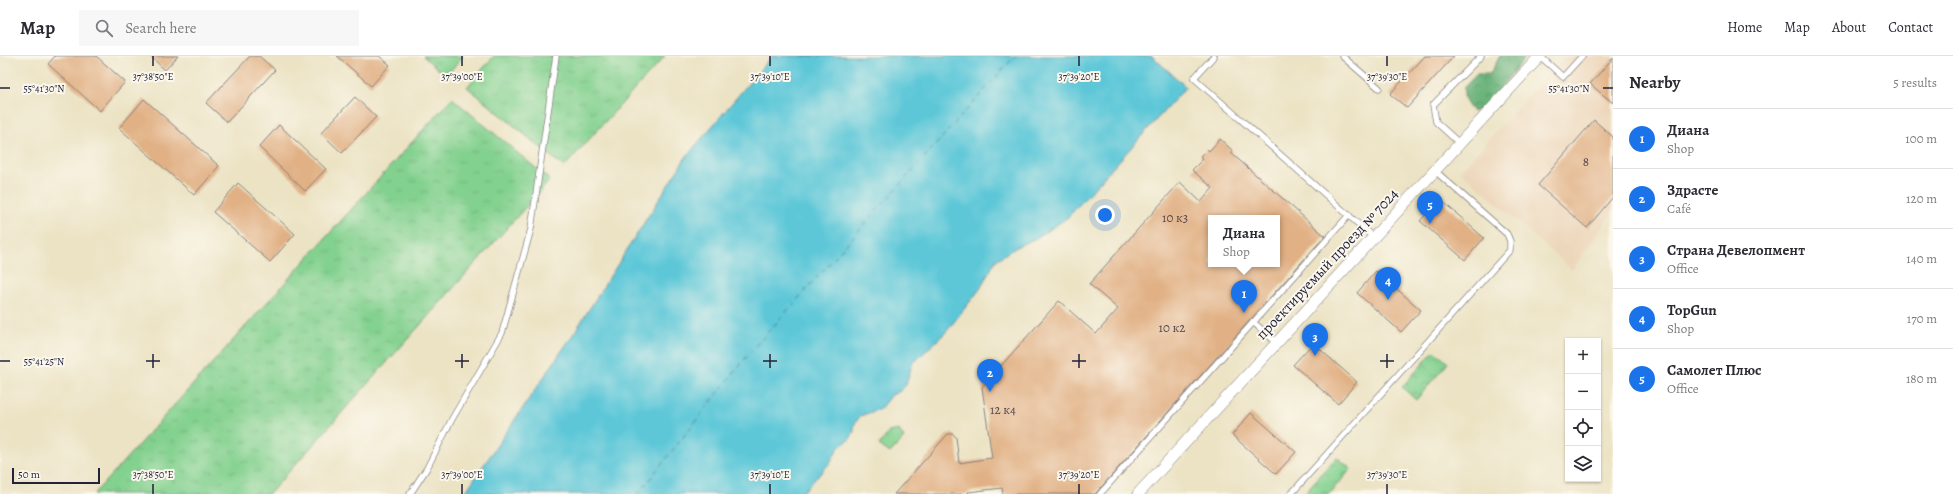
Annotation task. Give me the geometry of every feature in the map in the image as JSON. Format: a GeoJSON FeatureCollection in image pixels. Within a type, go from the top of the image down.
{"type":"FeatureCollection","features":[{"type":"Feature","properties":{"kind":"street","name":"проектируемый проезд № 7024"},"geometry":{"type":"LineString","coordinates":[[1138,494],[1540,56]]}},
{"type":"Feature","properties":{"kind":"lane"},"geometry":{"type":"LineString","coordinates":[[410,494],[427,468],[452,419],[502,333],[531,229],[556,56]]}},
{"type":"Feature","properties":{"kind":"lane"},"geometry":{"type":"LineString","coordinates":[[1214,56],[1194,78],[1373,237]]}},
{"type":"Feature","properties":{"kind":"lane"},"geometry":{"type":"LineString","coordinates":[[1342,56],[1379,88]]}},
{"type":"Feature","properties":{"kind":"lane"},"geometry":{"type":"LineString","coordinates":[[1459,143],[1436,122],[1433,105],[1481,56]]}},
{"type":"Feature","properties":{"kind":"lane"},"geometry":{"type":"LineString","coordinates":[[1540,56],[1563,76],[1582,56]]}},
{"type":"Feature","properties":{"kind":"lane"},"geometry":{"type":"LineString","coordinates":[[1291,494],[1510,250],[1510,241],[1507,234],[1434,170]]}},
{"type":"Feature","properties":{"kind":"lane"},"geometry":{"type":"LineString","coordinates":[[1100,494],[1349,215]]}},
{"type":"Feature","properties":{"kind":"lane"},"geometry":{"type":"LineString","coordinates":[[1253,322],[1276,342]]}},
{"type":"Feature","properties":{"kind":"shaded area"},"geometry":{"type":"Polygon","coordinates":[[[1565,56],[1613,56],[1613,211],[1572,270],[1460,171],[1565,56]]]}},
{"type":"Feature","properties":{"kind":"green space"},"geometry":{"type":"Polygon","coordinates":[[[423,56],[463,56],[446,76],[423,56]]]}},
{"type":"Feature","properties":{"kind":"green space"},"geometry":{"type":"Polygon","coordinates":[[[494,56],[665,56],[564,167],[467,87],[494,56]]]}},
{"type":"Feature","properties":{"kind":"green space"},"geometry":{"type":"Polygon","coordinates":[[[1500,56],[1526,56],[1486,106],[1473,112],[1464,98],[1464,87],[1477,74],[1490,74],[1500,56]]]}},
{"type":"Feature","properties":{"kind":"green space"},"geometry":{"type":"Polygon","coordinates":[[[452,98],[550,180],[269,494],[94,494],[452,98]]]}},
{"type":"Feature","properties":{"kind":"green space"},"geometry":{"type":"Polygon","coordinates":[[[1434,351],[1448,363],[1416,400],[1402,387],[1434,351]]]}},
{"type":"Feature","properties":{"kind":"green space"},"geometry":{"type":"Polygon","coordinates":[[[899,430],[904,438],[890,453],[879,445],[889,432],[899,430]]]}},
{"type":"Feature","properties":{"kind":"green space"},"geometry":{"type":"Polygon","coordinates":[[[1337,457],[1351,469],[1329,494],[1309,494],[1306,491],[1337,457]]]}},
{"type":"Feature","properties":{"kind":"water"},"geometry":{"type":"Polygon","coordinates":[[[772,56],[1152,56],[1186,87],[1067,218],[1036,238],[1018,246],[996,260],[980,289],[946,332],[912,364],[906,385],[900,391],[890,396],[880,409],[860,416],[854,425],[854,431],[850,439],[839,447],[829,464],[801,494],[464,494],[574,333],[686,157],[772,56]]]}},
{"type":"Feature","properties":{"kind":"building"},"geometry":{"type":"Polygon","coordinates":[[[55,56],[96,56],[125,82],[100,111],[48,64],[55,56]]]}},
{"type":"Feature","properties":{"kind":"building"},"geometry":{"type":"Polygon","coordinates":[[[150,56],[178,56],[165,70],[150,56]]]}},
{"type":"Feature","properties":{"kind":"building"},"geometry":{"type":"Polygon","coordinates":[[[250,56],[259,56],[275,70],[227,122],[206,103],[250,56]]]}},
{"type":"Feature","properties":{"kind":"building"},"geometry":{"type":"Polygon","coordinates":[[[337,56],[379,56],[390,65],[371,86],[337,56]]]}},
{"type":"Feature","properties":{"kind":"building"},"geometry":{"type":"Polygon","coordinates":[[[1425,56],[1454,56],[1407,108],[1390,94],[1425,56]]]}},
{"type":"Feature","properties":{"kind":"building"},"geometry":{"type":"Polygon","coordinates":[[[1613,58],[1613,103],[1590,84],[1613,58]]]}},
{"type":"Feature","properties":{"kind":"building"},"geometry":{"type":"Polygon","coordinates":[[[355,97],[376,117],[342,153],[321,133],[355,97]]]}},
{"type":"Feature","properties":{"kind":"building"},"geometry":{"type":"Polygon","coordinates":[[[144,99],[219,166],[194,195],[119,128],[144,99]]]}},
{"type":"Feature","properties":{"kind":"building"},"geometry":{"type":"Polygon","coordinates":[[[1594,120],[1613,137],[1613,197],[1587,228],[1538,185],[1594,120]]]}},
{"type":"Feature","properties":{"kind":"building"},"geometry":{"type":"Polygon","coordinates":[[[279,125],[326,169],[305,191],[259,147],[279,125]]]}},
{"type":"Feature","properties":{"kind":"building"},"geometry":{"type":"Polygon","coordinates":[[[1220,139],[1233,151],[1231,153],[1325,236],[1095,494],[1003,494],[1002,488],[968,492],[969,494],[894,494],[948,434],[953,434],[956,437],[959,463],[992,458],[982,387],[1059,301],[1096,334],[1118,309],[1089,284],[1180,182],[1201,202],[1213,188],[1192,170],[1203,159],[1200,156],[1207,149],[1209,151],[1220,139]]]}},
{"type":"Feature","properties":{"kind":"building"},"geometry":{"type":"Polygon","coordinates":[[[238,183],[295,234],[270,262],[213,212],[238,183]]]}},
{"type":"Feature","properties":{"kind":"building"},"geometry":{"type":"Polygon","coordinates":[[[1440,199],[1484,238],[1465,260],[1420,221],[1440,199]]]}},
{"type":"Feature","properties":{"kind":"building"},"geometry":{"type":"Polygon","coordinates":[[[1376,271],[1421,310],[1401,332],[1357,293],[1376,271]]]}},
{"type":"Feature","properties":{"kind":"building"},"geometry":{"type":"Polygon","coordinates":[[[1313,343],[1357,382],[1338,404],[1293,365],[1313,343]]]}},
{"type":"Feature","properties":{"kind":"building"},"geometry":{"type":"Polygon","coordinates":[[[1251,413],[1296,452],[1276,474],[1232,435],[1251,413]]]}},
{"type":"Feature","properties":{"kind":"ferry route"},"geometry":{"type":"LineString","coordinates":[[638,494],[752,350],[1015,56]]}},
{"type":"Feature","properties":{"kind":"place","name":"Самолет Плюс"},"geometry":{"type":"Point","coordinates":[1430,224]}},
{"type":"Feature","properties":{"kind":"place","name":"TopGun"},"geometry":{"type":"Point","coordinates":[1388,300]}},
{"type":"Feature","properties":{"kind":"place","name":"Диана"},"geometry":{"type":"Point","coordinates":[1244,313]}},
{"type":"Feature","properties":{"kind":"place","name":"Страна Девелопмент"},"geometry":{"type":"Point","coordinates":[1315,356]}},
{"type":"Feature","properties":{"kind":"place","name":"Здрасте"},"geometry":{"type":"Point","coordinates":[990,392]}}]}
